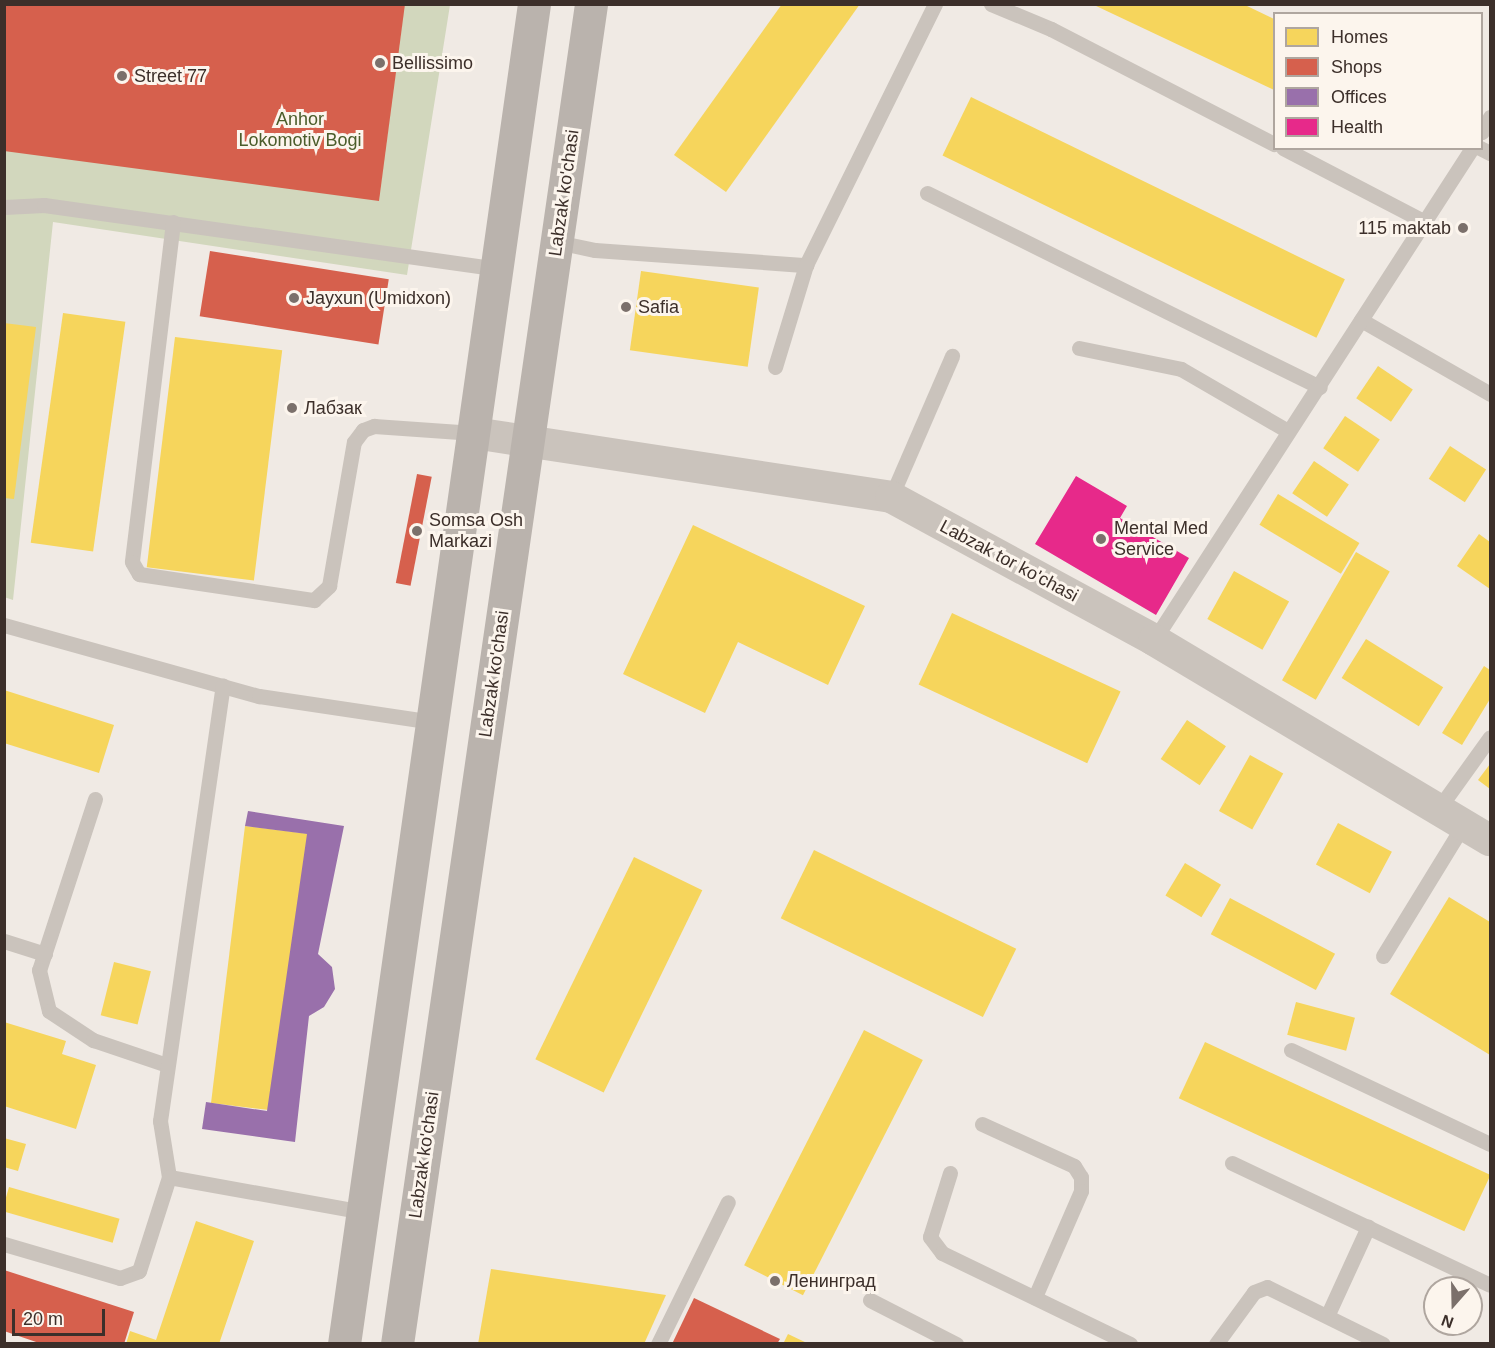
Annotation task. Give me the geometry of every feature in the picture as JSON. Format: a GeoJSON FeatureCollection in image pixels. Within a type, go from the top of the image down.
{"type":"FeatureCollection","features":[{"type":"Feature","properties":{"kind":"main road"},"geometry":{"type":"LineString","coordinates":[[344,1344],[534,4]]}},
{"type":"Feature","properties":{"kind":"main road","name":"Labzak ko'chasi"},"geometry":{"type":"LineString","coordinates":[[397,1344],[591,4]]}},
{"type":"Feature","properties":{"kind":"street","name":"Labzak tor ko'chasi"},"geometry":{"type":"LineString","coordinates":[[474,433],[891,497],[1154,640],[1465,824]]}},
{"type":"Feature","properties":{"kind":"lane"},"geometry":{"type":"LineString","coordinates":[[775,367],[806,265],[935,4]]}},
{"type":"Feature","properties":{"kind":"lane"},"geometry":{"type":"LineString","coordinates":[[991,4],[1051,28],[1273,143]]}},
{"type":"Feature","properties":{"kind":"lane"},"geometry":{"type":"LineString","coordinates":[[1483,130],[1491,117]]}},
{"type":"Feature","properties":{"kind":"lane"},"geometry":{"type":"LineString","coordinates":[[1287,150],[1425,222]]}},
{"type":"Feature","properties":{"kind":"lane"},"geometry":{"type":"LineString","coordinates":[[1154,640],[1288,431],[1320,387],[1471,150]]}},
{"type":"Feature","properties":{"kind":"lane"},"geometry":{"type":"LineString","coordinates":[[927,193],[1320,387]]}},
{"type":"Feature","properties":{"kind":"lane"},"geometry":{"type":"LineString","coordinates":[[4,207],[44,205],[497,269]]}},
{"type":"Feature","properties":{"kind":"lane"},"geometry":{"type":"LineString","coordinates":[[172,222],[132,562],[140,574],[314,600],[329,586],[354,442],[363,430],[374,426],[474,433]]}},
{"type":"Feature","properties":{"kind":"lane"},"geometry":{"type":"LineString","coordinates":[[556,242],[806,265]]}},
{"type":"Feature","properties":{"kind":"lane"},"geometry":{"type":"LineString","coordinates":[[1361,320],[1491,394]]}},
{"type":"Feature","properties":{"kind":"lane"},"geometry":{"type":"LineString","coordinates":[[1079,348],[1181,369],[1288,431]]}},
{"type":"Feature","properties":{"kind":"lane"},"geometry":{"type":"LineString","coordinates":[[891,497],[952,356]]}},
{"type":"Feature","properties":{"kind":"lane"},"geometry":{"type":"LineString","coordinates":[[4,625],[223,686],[433,722]]}},
{"type":"Feature","properties":{"kind":"lane"},"geometry":{"type":"LineString","coordinates":[[4,1245],[120,1278],[139,1271],[169,1178],[160,1121],[223,686]]}},
{"type":"Feature","properties":{"kind":"lane"},"geometry":{"type":"LineString","coordinates":[[1383,956],[1465,824],[1491,737]]}},
{"type":"Feature","properties":{"kind":"lane"},"geometry":{"type":"LineString","coordinates":[[95,799],[39,970],[49,1011],[93,1040],[167,1065]]}},
{"type":"Feature","properties":{"kind":"lane"},"geometry":{"type":"LineString","coordinates":[[4,942],[45,954]]}},
{"type":"Feature","properties":{"kind":"lane"},"geometry":{"type":"LineString","coordinates":[[1291,1050],[1491,1144]]}},
{"type":"Feature","properties":{"kind":"lane"},"geometry":{"type":"LineString","coordinates":[[982,1124],[1074,1166],[1081,1177],[1081,1191],[1035,1298]]}},
{"type":"Feature","properties":{"kind":"lane"},"geometry":{"type":"LineString","coordinates":[[1232,1163],[1491,1285]]}},
{"type":"Feature","properties":{"kind":"lane"},"geometry":{"type":"LineString","coordinates":[[950,1173],[930,1237],[935,1246],[1130,1344]]}},
{"type":"Feature","properties":{"kind":"lane"},"geometry":{"type":"LineString","coordinates":[[169,1178],[363,1212]]}},
{"type":"Feature","properties":{"kind":"lane"},"geometry":{"type":"LineString","coordinates":[[658,1344],[728,1202]]}},
{"type":"Feature","properties":{"kind":"lane"},"geometry":{"type":"LineString","coordinates":[[1329,1312],[1368,1227]]}},
{"type":"Feature","properties":{"kind":"lane"},"geometry":{"type":"LineString","coordinates":[[1216,1344],[1254,1292],[1268,1287],[1329,1312],[1383,1344]]}},
{"type":"Feature","properties":{"kind":"lane"},"geometry":{"type":"LineString","coordinates":[[870,1300],[956,1344]]}},
{"type":"Feature","properties":{"kind":"green space","name":"Anhor Lokomotiv Bogi"},"geometry":{"type":"Polygon","coordinates":[[[4,5],[450,5],[407,275],[53,222],[13,600],[4,597],[4,5]]]}},
{"type":"Feature","properties":{"kind":"building: Homes"},"geometry":{"type":"Polygon","coordinates":[[[782,4],[860,4],[726,192],[674,155],[782,4]]]}},
{"type":"Feature","properties":{"kind":"building: Homes"},"geometry":{"type":"Polygon","coordinates":[[[1094,5],[1245,5],[1273,19],[1273,90],[1094,5]]]}},
{"type":"Feature","properties":{"kind":"building: Homes"},"geometry":{"type":"Polygon","coordinates":[[[971,97],[1345,279],[1316,338],[943,155],[971,97]]]}},
{"type":"Feature","properties":{"kind":"building: Homes"},"geometry":{"type":"Polygon","coordinates":[[[641,271],[759,288],[748,367],[630,350],[641,271]]]}},
{"type":"Feature","properties":{"kind":"building: Homes"},"geometry":{"type":"Polygon","coordinates":[[[63,313],[125,322],[93,552],[31,543],[63,313]]]}},
{"type":"Feature","properties":{"kind":"building: Homes"},"geometry":{"type":"Polygon","coordinates":[[[4,323],[36,327],[14,499],[4,498],[4,323]]]}},
{"type":"Feature","properties":{"kind":"building: Homes"},"geometry":{"type":"Polygon","coordinates":[[[175,337],[282,350],[254,580],[147,567],[175,337]]]}},
{"type":"Feature","properties":{"kind":"building: Homes"},"geometry":{"type":"Polygon","coordinates":[[[1378,366],[1413,389],[1391,422],[1356,398],[1378,366]]]}},
{"type":"Feature","properties":{"kind":"building: Homes"},"geometry":{"type":"Polygon","coordinates":[[[1345,416],[1380,439],[1358,472],[1323,448],[1345,416]]]}},
{"type":"Feature","properties":{"kind":"building: Homes"},"geometry":{"type":"Polygon","coordinates":[[[1450,446],[1486,469],[1465,502],[1429,479],[1450,446]]]}},
{"type":"Feature","properties":{"kind":"building: Homes"},"geometry":{"type":"Polygon","coordinates":[[[1314,461],[1349,484],[1327,517],[1292,493],[1314,461]]]}},
{"type":"Feature","properties":{"kind":"building: Homes"},"geometry":{"type":"Polygon","coordinates":[[[1278,494],[1359,543],[1341,574],[1259,525],[1278,494]]]}},
{"type":"Feature","properties":{"kind":"building: Homes"},"geometry":{"type":"Polygon","coordinates":[[[693,525],[865,606],[828,685],[738,642],[705,713],[623,674],[693,525]]]}},
{"type":"Feature","properties":{"kind":"building: Homes"},"geometry":{"type":"Polygon","coordinates":[[[1479,534],[1490,542],[1490,589],[1457,566],[1479,534]]]}},
{"type":"Feature","properties":{"kind":"building: Homes"},"geometry":{"type":"Polygon","coordinates":[[[1356,552],[1390,572],[1316,700],[1282,680],[1356,552]]]}},
{"type":"Feature","properties":{"kind":"building: Homes"},"geometry":{"type":"Polygon","coordinates":[[[1234,571],[1289,602],[1262,650],[1207,619],[1234,571]]]}},
{"type":"Feature","properties":{"kind":"building: Homes"},"geometry":{"type":"Polygon","coordinates":[[[952,613],[1121,692],[1087,763],[919,685],[952,613]]]}},
{"type":"Feature","properties":{"kind":"building: Homes"},"geometry":{"type":"Polygon","coordinates":[[[1366,639],[1443,687],[1419,726],[1342,678],[1366,639]]]}},
{"type":"Feature","properties":{"kind":"building: Homes"},"geometry":{"type":"Polygon","coordinates":[[[1484,666],[1490,670],[1490,699],[1462,745],[1442,733],[1484,666]]]}},
{"type":"Feature","properties":{"kind":"building: Homes"},"geometry":{"type":"Polygon","coordinates":[[[4,690],[114,725],[99,773],[4,743],[4,690]]]}},
{"type":"Feature","properties":{"kind":"building: Homes"},"geometry":{"type":"Polygon","coordinates":[[[1187,720],[1226,746],[1200,785],[1161,759],[1187,720]]]}},
{"type":"Feature","properties":{"kind":"building: Homes"},"geometry":{"type":"Polygon","coordinates":[[[1250,755],[1283,773],[1252,829],[1219,811],[1250,755]]]}},
{"type":"Feature","properties":{"kind":"building: Homes"},"geometry":{"type":"Polygon","coordinates":[[[1490,764],[1490,789],[1478,780],[1490,764]]]}},
{"type":"Feature","properties":{"kind":"building: Homes"},"geometry":{"type":"Polygon","coordinates":[[[1338,823],[1392,852],[1370,893],[1316,864],[1338,823]]]}},
{"type":"Feature","properties":{"kind":"building: Homes"},"geometry":{"type":"Polygon","coordinates":[[[245,826],[308,834],[274,1111],[211,1103],[245,826]]]}},
{"type":"Feature","properties":{"kind":"building: Homes"},"geometry":{"type":"Polygon","coordinates":[[[814,850],[1016,949],[983,1017],[781,918],[814,850]]]}},
{"type":"Feature","properties":{"kind":"building: Homes"},"geometry":{"type":"Polygon","coordinates":[[[634,857],[702,890],[604,1093],[535,1059],[634,857]]]}},
{"type":"Feature","properties":{"kind":"building: Homes"},"geometry":{"type":"Polygon","coordinates":[[[1185,863],[1221,885],[1201,917],[1165,896],[1185,863]]]}},
{"type":"Feature","properties":{"kind":"building: Homes"},"geometry":{"type":"Polygon","coordinates":[[[1449,897],[1490,922],[1490,1055],[1390,994],[1449,897]]]}},
{"type":"Feature","properties":{"kind":"building: Homes"},"geometry":{"type":"Polygon","coordinates":[[[1230,898],[1335,954],[1316,990],[1211,934],[1230,898]]]}},
{"type":"Feature","properties":{"kind":"building: Homes"},"geometry":{"type":"Polygon","coordinates":[[[114,962],[151,971],[138,1025],[101,1015],[114,962]]]}},
{"type":"Feature","properties":{"kind":"building: Homes"},"geometry":{"type":"Polygon","coordinates":[[[1296,1002],[1355,1018],[1346,1051],[1287,1035],[1296,1002]]]}},
{"type":"Feature","properties":{"kind":"building: Homes"},"geometry":{"type":"Polygon","coordinates":[[[4,1022],[66,1041],[62,1054],[96,1065],[76,1129],[4,1106],[4,1022]]]}},
{"type":"Feature","properties":{"kind":"building: Homes"},"geometry":{"type":"Polygon","coordinates":[[[864,1030],[923,1060],[803,1295],[744,1265],[864,1030]]]}},
{"type":"Feature","properties":{"kind":"building: Homes"},"geometry":{"type":"Polygon","coordinates":[[[1205,1042],[1490,1175],[1464,1231],[1179,1098],[1205,1042]]]}},
{"type":"Feature","properties":{"kind":"building: Homes"},"geometry":{"type":"Polygon","coordinates":[[[4,1138],[26,1144],[18,1171],[4,1167],[4,1138]]]}},
{"type":"Feature","properties":{"kind":"building: Homes"},"geometry":{"type":"Polygon","coordinates":[[[9,1187],[120,1219],[113,1243],[4,1212],[9,1187]]]}},
{"type":"Feature","properties":{"kind":"building: Homes"},"geometry":{"type":"Polygon","coordinates":[[[196,1221],[254,1241],[219,1344],[126,1344],[130,1331],[156,1340],[196,1221]]]}},
{"type":"Feature","properties":{"kind":"building: Homes"},"geometry":{"type":"Polygon","coordinates":[[[491,1269],[666,1295],[644,1344],[478,1344],[491,1269]]]}},
{"type":"Feature","properties":{"kind":"building: Homes"},"geometry":{"type":"Polygon","coordinates":[[[788,1334],[809,1344],[783,1344],[788,1334]]]}},
{"type":"Feature","properties":{"kind":"building: Shops"},"geometry":{"type":"Polygon","coordinates":[[[4,4],[405,4],[379,201],[4,151],[4,4]]]}},
{"type":"Feature","properties":{"kind":"building: Shops","name":"Jayxun (Umidxon)"},"geometry":{"type":"Polygon","coordinates":[[[210,251],[389,279],[378,345],[200,316],[210,251]]]}},
{"type":"Feature","properties":{"kind":"building: Shops"},"geometry":{"type":"Polygon","coordinates":[[[417,474],[432,477],[411,586],[396,583],[417,474]]]}},
{"type":"Feature","properties":{"kind":"building: Shops"},"geometry":{"type":"Polygon","coordinates":[[[4,1270],[134,1312],[124,1344],[42,1344],[4,1331],[4,1270]]]}},
{"type":"Feature","properties":{"kind":"building: Shops"},"geometry":{"type":"Polygon","coordinates":[[[694,1298],[780,1339],[777,1344],[672,1344],[694,1298]]]}},
{"type":"Feature","properties":{"kind":"building: Offices"},"geometry":{"type":"Polygon","coordinates":[[[248,811],[344,826],[318,954],[332,967],[335,989],[324,1007],[309,1016],[295,1142],[202,1129],[206,1102],[267,1111],[307,834],[245,826],[248,811]]]}},
{"type":"Feature","properties":{"kind":"building: Health"},"geometry":{"type":"Polygon","coordinates":[[[1076,476],[1127,506],[1120,518],[1189,558],[1156,615],[1035,544],[1076,476]]]}},
{"type":"Feature","properties":{"kind":"place","name":"Bellissimo"},"geometry":{"type":"Point","coordinates":[380,63]}},
{"type":"Feature","properties":{"kind":"place","name":"Street 77"},"geometry":{"type":"Point","coordinates":[122,76]}},
{"type":"Feature","properties":{"kind":"place","name":"115 maktab"},"geometry":{"type":"Point","coordinates":[1463,228]}},
{"type":"Feature","properties":{"kind":"place","name":"Jayxun (Umidxon)"},"geometry":{"type":"Point","coordinates":[294,298]}},
{"type":"Feature","properties":{"kind":"place","name":"Safia"},"geometry":{"type":"Point","coordinates":[626,307]}},
{"type":"Feature","properties":{"kind":"place","name":"Лабзак"},"geometry":{"type":"Point","coordinates":[292,408]}},
{"type":"Feature","properties":{"kind":"place","name":"Somsa Osh Markazi"},"geometry":{"type":"Point","coordinates":[417,531]}},
{"type":"Feature","properties":{"kind":"place","name":"Mental Med Service"},"geometry":{"type":"Point","coordinates":[1101,539]}},
{"type":"Feature","properties":{"kind":"place","name":"Ленинград"},"geometry":{"type":"Point","coordinates":[775,1281]}}]}
